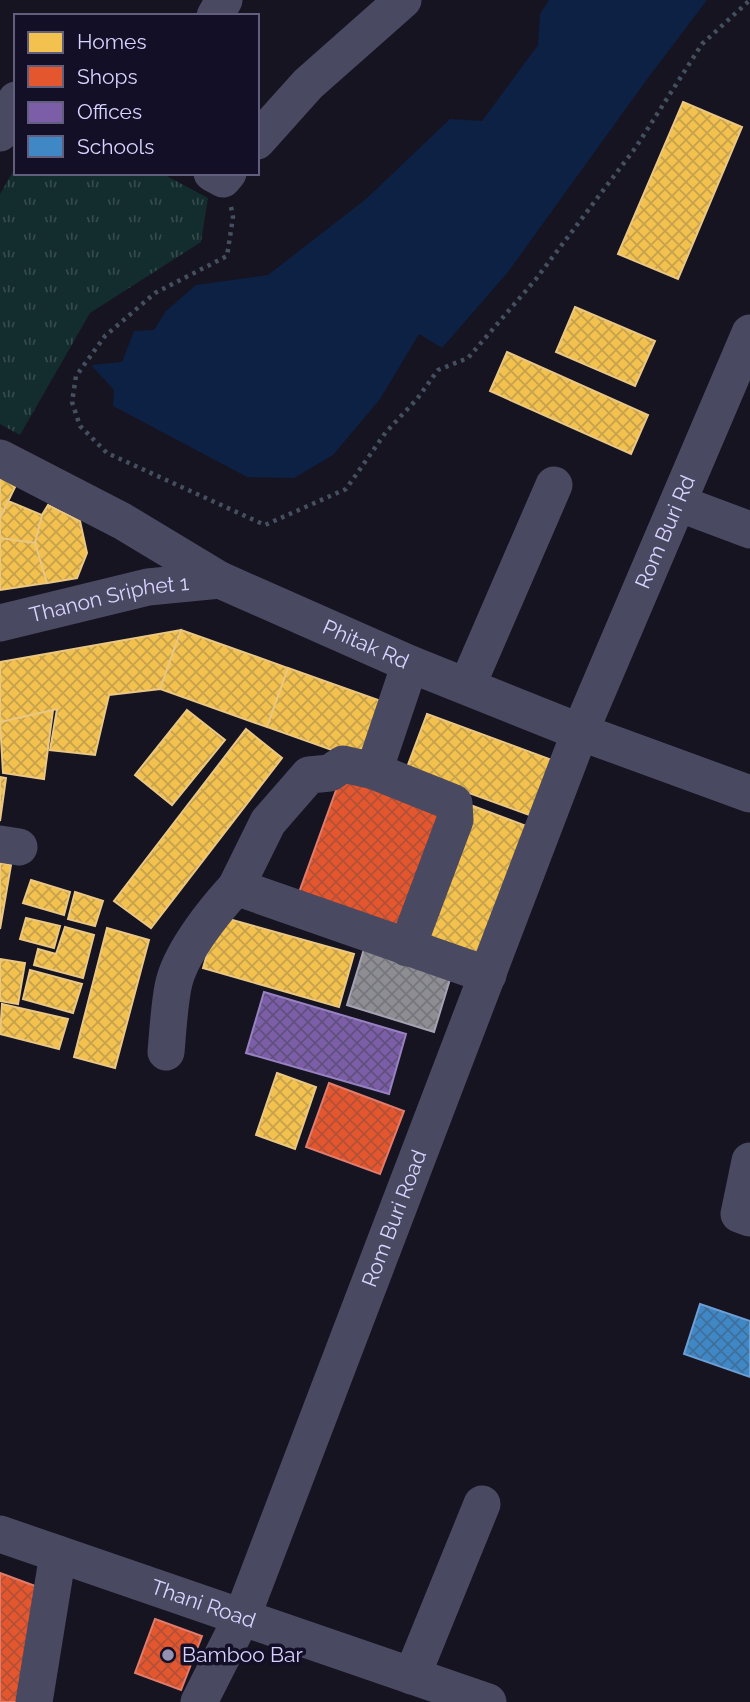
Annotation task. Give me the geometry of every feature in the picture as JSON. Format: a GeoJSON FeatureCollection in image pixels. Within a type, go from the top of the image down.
{"type":"FeatureCollection","features":[{"type":"Feature","properties":{"kind":"street"},"geometry":{"type":"LineString","coordinates":[[259,139],[308,84],[403,0]]}},
{"type":"Feature","properties":{"kind":"street"},"geometry":{"type":"LineString","coordinates":[[0,133],[14,104]]}},
{"type":"Feature","properties":{"kind":"street","name":"Rom Buri Rd"},"geometry":{"type":"LineString","coordinates":[[580,732],[678,503],[746,353]]}},
{"type":"Feature","properties":{"kind":"street","name":"Phitak Rd"},"geometry":{"type":"LineString","coordinates":[[0,458],[122,521],[220,580],[410,664],[580,732],[750,794]]}},
{"type":"Feature","properties":{"kind":"street"},"geometry":{"type":"LineString","coordinates":[[467,686],[554,485]]}},
{"type":"Feature","properties":{"kind":"street"},"geometry":{"type":"LineString","coordinates":[[678,503],[750,530]]}},
{"type":"Feature","properties":{"kind":"street","name":"Thanon Sriphet 1"},"geometry":{"type":"LineString","coordinates":[[0,623],[148,587],[220,580]]}},
{"type":"Feature","properties":{"kind":"street"},"geometry":{"type":"LineString","coordinates":[[374,771],[410,664]]}},
{"type":"Feature","properties":{"kind":"street","name":"Rom Buri Road"},"geometry":{"type":"LineString","coordinates":[[199,1702],[242,1617],[580,732]]}},
{"type":"Feature","properties":{"kind":"street"},"geometry":{"type":"LineString","coordinates":[[166,1052],[173,984],[182,962],[213,911],[236,887],[268,822],[309,775],[330,773],[343,764],[374,771],[454,803],[455,821],[407,948]]}},
{"type":"Feature","properties":{"kind":"street"},"geometry":{"type":"LineString","coordinates":[[236,887],[488,975]]}},
{"type":"Feature","properties":{"kind":"street"},"geometry":{"type":"LineString","coordinates":[[750,1161],[739,1214],[750,1218]]}},
{"type":"Feature","properties":{"kind":"street"},"geometry":{"type":"LineString","coordinates":[[412,1676],[482,1504]]}},
{"type":"Feature","properties":{"kind":"street","name":"Thani Road"},"geometry":{"type":"LineString","coordinates":[[0,1534],[488,1702]]}},
{"type":"Feature","properties":{"kind":"street"},"geometry":{"type":"LineString","coordinates":[[34,1702],[58,1554]]}},
{"type":"Feature","properties":{"kind":"path"},"geometry":{"type":"LineString","coordinates":[[221,175],[233,217],[227,256],[155,293],[105,336],[76,376],[72,401],[80,426],[107,453],[265,525],[346,489],[386,432],[417,399],[438,370],[468,358],[536,279],[636,146],[702,44],[750,0]]}},
{"type":"Feature","properties":{"kind":"green space"},"geometry":{"type":"Polygon","coordinates":[[[14,170],[14,175],[165,175],[208,198],[201,242],[90,313],[20,435],[0,424],[0,194],[14,170]]]}},
{"type":"Feature","properties":{"kind":"water"},"geometry":{"type":"Polygon","coordinates":[[[549,0],[707,0],[508,272],[442,348],[419,334],[380,399],[333,455],[294,478],[247,477],[113,406],[114,390],[91,365],[122,362],[134,331],[154,330],[166,311],[196,285],[268,275],[366,199],[450,119],[482,121],[538,45],[540,14],[549,0]]]}},
{"type":"Feature","properties":{"kind":"building: Homes"},"geometry":{"type":"Polygon","coordinates":[[[683,102],[742,127],[678,279],[618,254],[683,102]]]}},
{"type":"Feature","properties":{"kind":"building: Homes"},"geometry":{"type":"Polygon","coordinates":[[[575,307],[655,341],[635,386],[556,352],[575,307]]]}},
{"type":"Feature","properties":{"kind":"building: Homes"},"geometry":{"type":"Polygon","coordinates":[[[507,352],[648,415],[631,454],[490,391],[507,352]]]}},
{"type":"Feature","properties":{"kind":"building: Homes"},"geometry":{"type":"Polygon","coordinates":[[[0,475],[17,483],[0,518],[0,475]]]}},
{"type":"Feature","properties":{"kind":"building: Homes"},"geometry":{"type":"Polygon","coordinates":[[[8,501],[42,515],[35,543],[0,538],[0,518],[8,501]]]}},
{"type":"Feature","properties":{"kind":"building: Homes"},"geometry":{"type":"Polygon","coordinates":[[[48,505],[80,521],[87,553],[77,578],[47,583],[35,543],[42,515],[48,505]]]}},
{"type":"Feature","properties":{"kind":"building: Homes"},"geometry":{"type":"Polygon","coordinates":[[[0,538],[35,543],[47,583],[0,590],[0,538]]]}},
{"type":"Feature","properties":{"kind":"building: Homes"},"geometry":{"type":"Polygon","coordinates":[[[181,630],[160,689],[109,695],[95,755],[50,750],[57,709],[0,722],[0,662],[181,630]]]}},
{"type":"Feature","properties":{"kind":"building: Homes"},"geometry":{"type":"Polygon","coordinates":[[[181,630],[288,668],[267,727],[160,689],[181,630]]]}},
{"type":"Feature","properties":{"kind":"building: Homes"},"geometry":{"type":"Polygon","coordinates":[[[288,668],[384,702],[363,761],[267,727],[288,668]]]}},
{"type":"Feature","properties":{"kind":"building: Homes"},"geometry":{"type":"Polygon","coordinates":[[[53,710],[44,779],[3,773],[0,722],[53,710]]]}},
{"type":"Feature","properties":{"kind":"building: Homes"},"geometry":{"type":"Polygon","coordinates":[[[187,710],[225,740],[172,805],[135,775],[187,710]]]}},
{"type":"Feature","properties":{"kind":"building: Homes"},"geometry":{"type":"Polygon","coordinates":[[[427,714],[552,760],[532,816],[406,770],[427,714]]]}},
{"type":"Feature","properties":{"kind":"building: Homes"},"geometry":{"type":"Polygon","coordinates":[[[246,729],[282,758],[151,928],[114,901],[246,729]]]}},
{"type":"Feature","properties":{"kind":"building: Homes"},"geometry":{"type":"Polygon","coordinates":[[[0,777],[6,778],[0,821],[0,777]]]}},
{"type":"Feature","properties":{"kind":"building: Homes"},"geometry":{"type":"Polygon","coordinates":[[[473,806],[529,827],[479,961],[422,940],[473,806]]]}},
{"type":"Feature","properties":{"kind":"building: Homes"},"geometry":{"type":"Polygon","coordinates":[[[0,863],[11,865],[0,929],[0,863]]]}},
{"type":"Feature","properties":{"kind":"building: Homes"},"geometry":{"type":"Polygon","coordinates":[[[31,880],[70,892],[64,915],[23,903],[31,880]]]}},
{"type":"Feature","properties":{"kind":"building: Homes"},"geometry":{"type":"Polygon","coordinates":[[[75,892],[103,901],[95,926],[68,919],[75,892]]]}},
{"type":"Feature","properties":{"kind":"building: Homes"},"geometry":{"type":"Polygon","coordinates":[[[218,916],[354,954],[339,1007],[203,968],[218,916]]]}},
{"type":"Feature","properties":{"kind":"building: Homes"},"geometry":{"type":"Polygon","coordinates":[[[26,918],[60,926],[54,948],[20,939],[26,918]]]}},
{"type":"Feature","properties":{"kind":"building: Homes"},"geometry":{"type":"Polygon","coordinates":[[[65,927],[94,935],[83,978],[34,965],[38,949],[56,954],[65,927]]]}},
{"type":"Feature","properties":{"kind":"building: Homes"},"geometry":{"type":"Polygon","coordinates":[[[107,928],[149,940],[115,1068],[74,1057],[107,928]]]}},
{"type":"Feature","properties":{"kind":"building: Homes"},"geometry":{"type":"Polygon","coordinates":[[[0,959],[25,963],[18,1004],[0,1001],[0,959]]]}},
{"type":"Feature","properties":{"kind":"building: Homes"},"geometry":{"type":"Polygon","coordinates":[[[30,970],[82,984],[73,1013],[23,999],[30,970]]]}},
{"type":"Feature","properties":{"kind":"building: Homes"},"geometry":{"type":"Polygon","coordinates":[[[2,1004],[68,1019],[59,1049],[0,1034],[2,1004]]]}},
{"type":"Feature","properties":{"kind":"building: Homes"},"geometry":{"type":"Polygon","coordinates":[[[277,1073],[316,1087],[295,1149],[256,1135],[277,1073]]]}},
{"type":"Feature","properties":{"kind":"building: Shops"},"geometry":{"type":"Polygon","coordinates":[[[343,771],[448,809],[401,936],[297,898],[343,771]]]}},
{"type":"Feature","properties":{"kind":"building: Shops"},"geometry":{"type":"Polygon","coordinates":[[[329,1083],[404,1111],[380,1174],[306,1147],[329,1083]]]}},
{"type":"Feature","properties":{"kind":"building: Shops"},"geometry":{"type":"Polygon","coordinates":[[[0,1573],[35,1586],[20,1702],[0,1702],[0,1573]]]}},
{"type":"Feature","properties":{"kind":"building: Shops","name":"Bamboo Bar"},"geometry":{"type":"Polygon","coordinates":[[[155,1619],[202,1636],[181,1690],[135,1673],[155,1619]]]}},
{"type":"Feature","properties":{"kind":"building: Offices"},"geometry":{"type":"Polygon","coordinates":[[[264,992],[406,1034],[389,1094],[246,1053],[264,992]]]}},
{"type":"Feature","properties":{"kind":"building: Schools"},"geometry":{"type":"Polygon","coordinates":[[[700,1304],[750,1321],[750,1377],[684,1354],[700,1304]]]}},
{"type":"Feature","properties":{"kind":"building: Industry"},"geometry":{"type":"Polygon","coordinates":[[[364,949],[451,976],[434,1032],[347,1005],[364,949]]]}},
{"type":"Feature","properties":{"kind":"place","name":"Bamboo Bar"},"geometry":{"type":"Point","coordinates":[168,1655]}}]}
